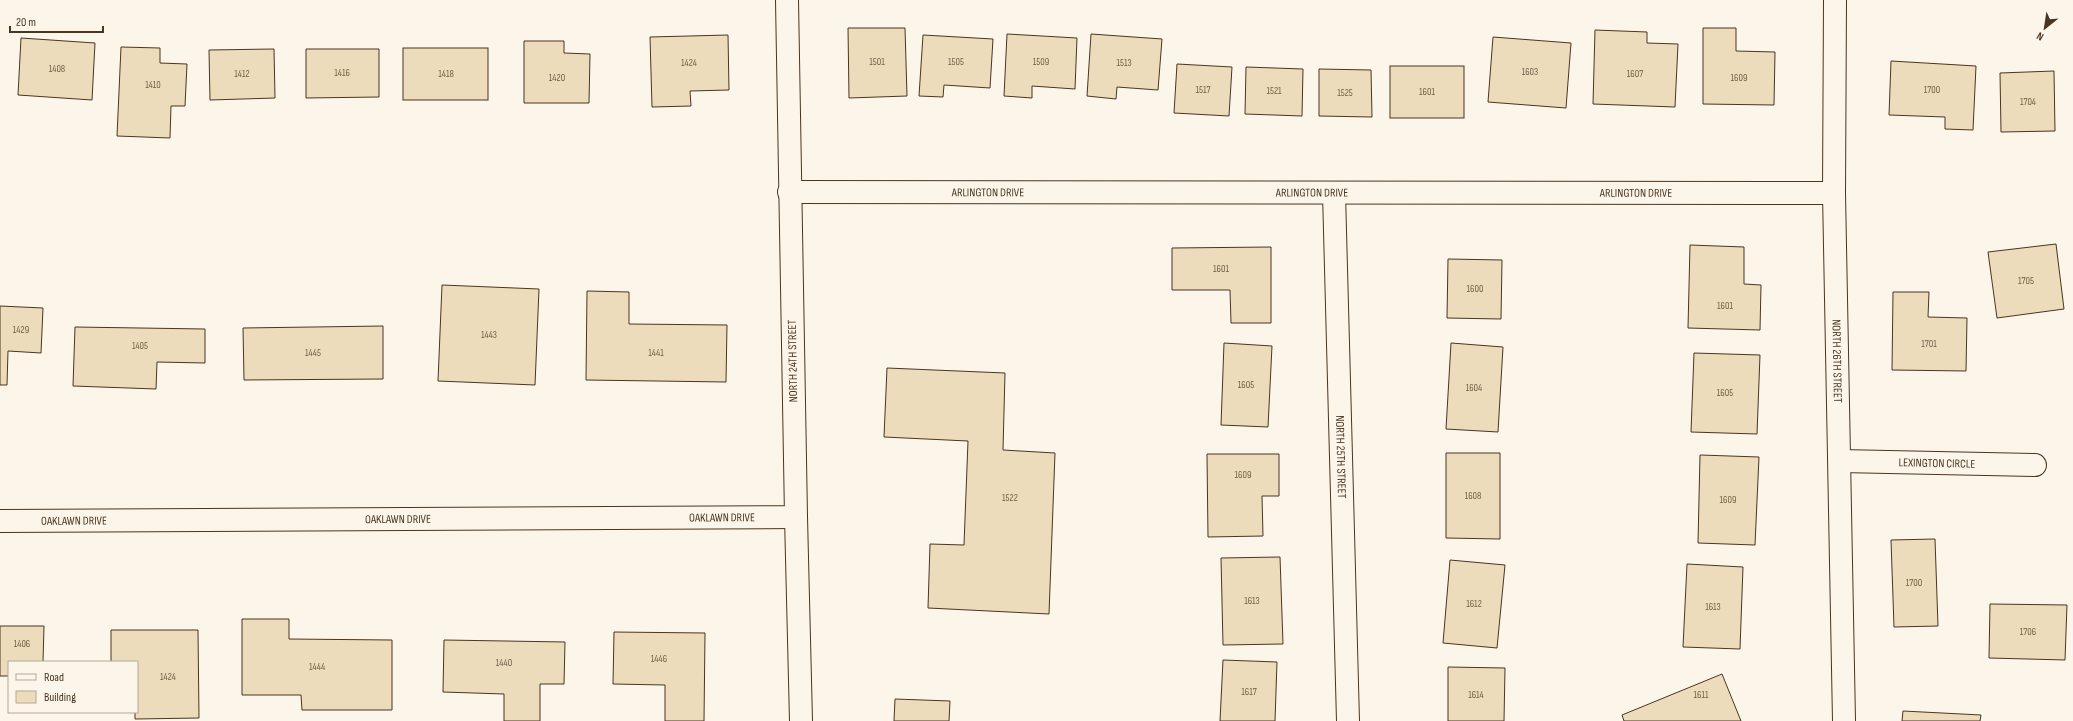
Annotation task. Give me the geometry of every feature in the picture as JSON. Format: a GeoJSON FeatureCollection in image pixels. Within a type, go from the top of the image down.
{"type":"FeatureCollection","features":[{"type":"Feature","properties":{"kind":"street","name":"NORTH 24TH STREET"},"geometry":{"type":"LineString","coordinates":[[787,0],[789,192],[801,721]]}},
{"type":"Feature","properties":{"kind":"street","name":"NORTH 26TH STREET"},"geometry":{"type":"LineString","coordinates":[[1835,0],[1834,193],[1844,721]]}},
{"type":"Feature","properties":{"kind":"street","name":"ARLINGTON DRIVE"},"geometry":{"type":"LineString","coordinates":[[789,192],[1834,193]]}},
{"type":"Feature","properties":{"kind":"street","name":"NORTH 25TH STREET"},"geometry":{"type":"LineString","coordinates":[[1334,193],[1348,721]]}},
{"type":"Feature","properties":{"kind":"street","name":"LEXINGTON CIRCLE"},"geometry":{"type":"LineString","coordinates":[[1840,461],[2035,465]]}},
{"type":"Feature","properties":{"kind":"street","name":"OAKLAWN DRIVE"},"geometry":{"type":"LineString","coordinates":[[0,521],[796,517]]}},
{"type":"Feature","properties":{"kind":"building"},"geometry":{"type":"Polygon","coordinates":[[[848,28],[905,28],[907,96],[849,98],[848,28]]]}},
{"type":"Feature","properties":{"kind":"building"},"geometry":{"type":"Polygon","coordinates":[[[1703,28],[1736,28],[1736,51],[1775,52],[1774,105],[1703,104],[1703,28]]]}},
{"type":"Feature","properties":{"kind":"building"},"geometry":{"type":"Polygon","coordinates":[[[1595,30],[1647,32],[1647,43],[1678,44],[1675,107],[1593,104],[1595,30]]]}},
{"type":"Feature","properties":{"kind":"building"},"geometry":{"type":"Polygon","coordinates":[[[1007,34],[1077,38],[1075,89],[1032,86],[1032,98],[1004,96],[1007,34]]]}},
{"type":"Feature","properties":{"kind":"building"},"geometry":{"type":"Polygon","coordinates":[[[1091,34],[1162,39],[1158,90],[1117,87],[1116,99],[1087,96],[1091,34]]]}},
{"type":"Feature","properties":{"kind":"building"},"geometry":{"type":"Polygon","coordinates":[[[728,35],[729,90],[690,91],[691,106],[652,107],[650,37],[728,35]]]}},
{"type":"Feature","properties":{"kind":"building"},"geometry":{"type":"Polygon","coordinates":[[[923,35],[993,39],[990,88],[944,85],[943,97],[919,96],[923,35]]]}},
{"type":"Feature","properties":{"kind":"building"},"geometry":{"type":"Polygon","coordinates":[[[1493,37],[1571,43],[1566,108],[1488,102],[1493,37]]]}},
{"type":"Feature","properties":{"kind":"building"},"geometry":{"type":"Polygon","coordinates":[[[21,38],[95,43],[92,100],[18,95],[21,38]]]}},
{"type":"Feature","properties":{"kind":"building"},"geometry":{"type":"Polygon","coordinates":[[[524,41],[564,41],[564,53],[590,54],[589,103],[524,103],[524,41]]]}},
{"type":"Feature","properties":{"kind":"building"},"geometry":{"type":"Polygon","coordinates":[[[121,47],[160,48],[160,63],[187,64],[185,106],[171,106],[170,138],[117,136],[121,47]]]}},
{"type":"Feature","properties":{"kind":"building"},"geometry":{"type":"Polygon","coordinates":[[[403,48],[488,48],[488,100],[403,100],[403,48]]]}},
{"type":"Feature","properties":{"kind":"building"},"geometry":{"type":"Polygon","coordinates":[[[274,49],[275,98],[210,100],[209,50],[274,49]]]}},
{"type":"Feature","properties":{"kind":"building"},"geometry":{"type":"Polygon","coordinates":[[[306,49],[379,49],[379,97],[306,98],[306,49]]]}},
{"type":"Feature","properties":{"kind":"building"},"geometry":{"type":"Polygon","coordinates":[[[1891,61],[1976,66],[1973,130],[1945,129],[1945,117],[1889,115],[1891,61]]]}},
{"type":"Feature","properties":{"kind":"building"},"geometry":{"type":"Polygon","coordinates":[[[1177,64],[1232,67],[1229,116],[1174,113],[1177,64]]]}},
{"type":"Feature","properties":{"kind":"building"},"geometry":{"type":"Polygon","coordinates":[[[1390,66],[1464,66],[1464,118],[1390,118],[1390,66]]]}},
{"type":"Feature","properties":{"kind":"building"},"geometry":{"type":"Polygon","coordinates":[[[1246,67],[1303,69],[1302,116],[1245,114],[1246,67]]]}},
{"type":"Feature","properties":{"kind":"building"},"geometry":{"type":"Polygon","coordinates":[[[1319,69],[1371,70],[1372,117],[1319,116],[1319,69]]]}},
{"type":"Feature","properties":{"kind":"building"},"geometry":{"type":"Polygon","coordinates":[[[2054,71],[2055,131],[2001,132],[2000,73],[2054,71]]]}},
{"type":"Feature","properties":{"kind":"building"},"geometry":{"type":"Polygon","coordinates":[[[2056,244],[2064,309],[1997,318],[1988,252],[2056,244]]]}},
{"type":"Feature","properties":{"kind":"building"},"geometry":{"type":"Polygon","coordinates":[[[1690,245],[1744,247],[1744,284],[1761,285],[1760,330],[1688,328],[1690,245]]]}},
{"type":"Feature","properties":{"kind":"building"},"geometry":{"type":"Polygon","coordinates":[[[1271,247],[1271,323],[1231,323],[1230,290],[1172,290],[1172,248],[1271,247]]]}},
{"type":"Feature","properties":{"kind":"building"},"geometry":{"type":"Polygon","coordinates":[[[1448,259],[1502,260],[1501,319],[1447,318],[1448,259]]]}},
{"type":"Feature","properties":{"kind":"building"},"geometry":{"type":"Polygon","coordinates":[[[442,285],[539,289],[535,385],[438,381],[442,285]]]}},
{"type":"Feature","properties":{"kind":"building"},"geometry":{"type":"Polygon","coordinates":[[[587,291],[629,292],[629,324],[727,325],[726,382],[586,380],[587,291]]]}},
{"type":"Feature","properties":{"kind":"building"},"geometry":{"type":"Polygon","coordinates":[[[1893,292],[1929,292],[1928,317],[1967,318],[1966,371],[1892,370],[1893,292]]]}},
{"type":"Feature","properties":{"kind":"building"},"geometry":{"type":"Polygon","coordinates":[[[0,306],[43,308],[41,353],[8,351],[7,385],[0,385],[0,306]]]}},
{"type":"Feature","properties":{"kind":"building"},"geometry":{"type":"Polygon","coordinates":[[[383,326],[383,379],[244,380],[243,328],[383,326]]]}},
{"type":"Feature","properties":{"kind":"building"},"geometry":{"type":"Polygon","coordinates":[[[75,327],[205,329],[205,363],[157,362],[156,389],[73,386],[75,327]]]}},
{"type":"Feature","properties":{"kind":"building"},"geometry":{"type":"Polygon","coordinates":[[[1224,343],[1272,346],[1268,427],[1221,425],[1224,343]]]}},
{"type":"Feature","properties":{"kind":"building"},"geometry":{"type":"Polygon","coordinates":[[[1451,343],[1503,347],[1498,432],[1446,429],[1451,343]]]}},
{"type":"Feature","properties":{"kind":"building"},"geometry":{"type":"Polygon","coordinates":[[[1694,353],[1760,355],[1757,434],[1691,432],[1694,353]]]}},
{"type":"Feature","properties":{"kind":"building"},"geometry":{"type":"Polygon","coordinates":[[[887,368],[1005,373],[1003,450],[1055,453],[1049,614],[928,608],[930,544],[964,545],[968,441],[884,437],[887,368]]]}},
{"type":"Feature","properties":{"kind":"building"},"geometry":{"type":"Polygon","coordinates":[[[1446,453],[1500,453],[1500,539],[1446,538],[1446,453]]]}},
{"type":"Feature","properties":{"kind":"building"},"geometry":{"type":"Polygon","coordinates":[[[1207,454],[1279,454],[1279,496],[1262,496],[1263,536],[1208,537],[1207,454]]]}},
{"type":"Feature","properties":{"kind":"building"},"geometry":{"type":"Polygon","coordinates":[[[1700,455],[1759,457],[1755,545],[1698,543],[1700,455]]]}},
{"type":"Feature","properties":{"kind":"building"},"geometry":{"type":"Polygon","coordinates":[[[1935,539],[1938,626],[1894,627],[1891,540],[1935,539]]]}},
{"type":"Feature","properties":{"kind":"building"},"geometry":{"type":"Polygon","coordinates":[[[1280,557],[1283,644],[1223,645],[1221,558],[1280,557]]]}},
{"type":"Feature","properties":{"kind":"building"},"geometry":{"type":"Polygon","coordinates":[[[1450,560],[1505,565],[1497,648],[1443,643],[1450,560]]]}},
{"type":"Feature","properties":{"kind":"building"},"geometry":{"type":"Polygon","coordinates":[[[1687,564],[1743,567],[1740,649],[1683,647],[1687,564]]]}},
{"type":"Feature","properties":{"kind":"building"},"geometry":{"type":"Polygon","coordinates":[[[1990,604],[2067,605],[2065,660],[1989,658],[1990,604]]]}},
{"type":"Feature","properties":{"kind":"building"},"geometry":{"type":"Polygon","coordinates":[[[242,619],[289,619],[289,639],[392,640],[392,710],[302,710],[301,695],[242,695],[242,619]]]}},
{"type":"Feature","properties":{"kind":"building"},"geometry":{"type":"Polygon","coordinates":[[[0,626],[44,626],[43,661],[8,661],[8,676],[0,676],[0,626]]]}},
{"type":"Feature","properties":{"kind":"building"},"geometry":{"type":"Polygon","coordinates":[[[111,630],[198,630],[199,718],[135,719],[135,713],[138,713],[138,661],[111,661],[111,630]]]}},
{"type":"Feature","properties":{"kind":"building"},"geometry":{"type":"Polygon","coordinates":[[[614,632],[705,633],[704,721],[665,721],[665,685],[613,684],[614,632]]]}},
{"type":"Feature","properties":{"kind":"building"},"geometry":{"type":"Polygon","coordinates":[[[444,640],[565,642],[564,684],[540,684],[540,721],[504,721],[504,694],[443,692],[444,640]]]}},
{"type":"Feature","properties":{"kind":"building"},"geometry":{"type":"Polygon","coordinates":[[[1223,660],[1277,662],[1275,721],[1220,721],[1223,660]]]}},
{"type":"Feature","properties":{"kind":"building"},"geometry":{"type":"Polygon","coordinates":[[[1448,667],[1505,668],[1504,721],[1448,721],[1448,667]]]}},
{"type":"Feature","properties":{"kind":"building"},"geometry":{"type":"Polygon","coordinates":[[[1722,674],[1741,721],[1624,721],[1622,715],[1722,674]]]}},
{"type":"Feature","properties":{"kind":"building"},"geometry":{"type":"Polygon","coordinates":[[[895,699],[950,701],[949,721],[894,721],[895,699]]]}},
{"type":"Feature","properties":{"kind":"building"},"geometry":{"type":"Polygon","coordinates":[[[1903,711],[1981,715],[1980,721],[1902,721],[1903,711]]]}}]}
